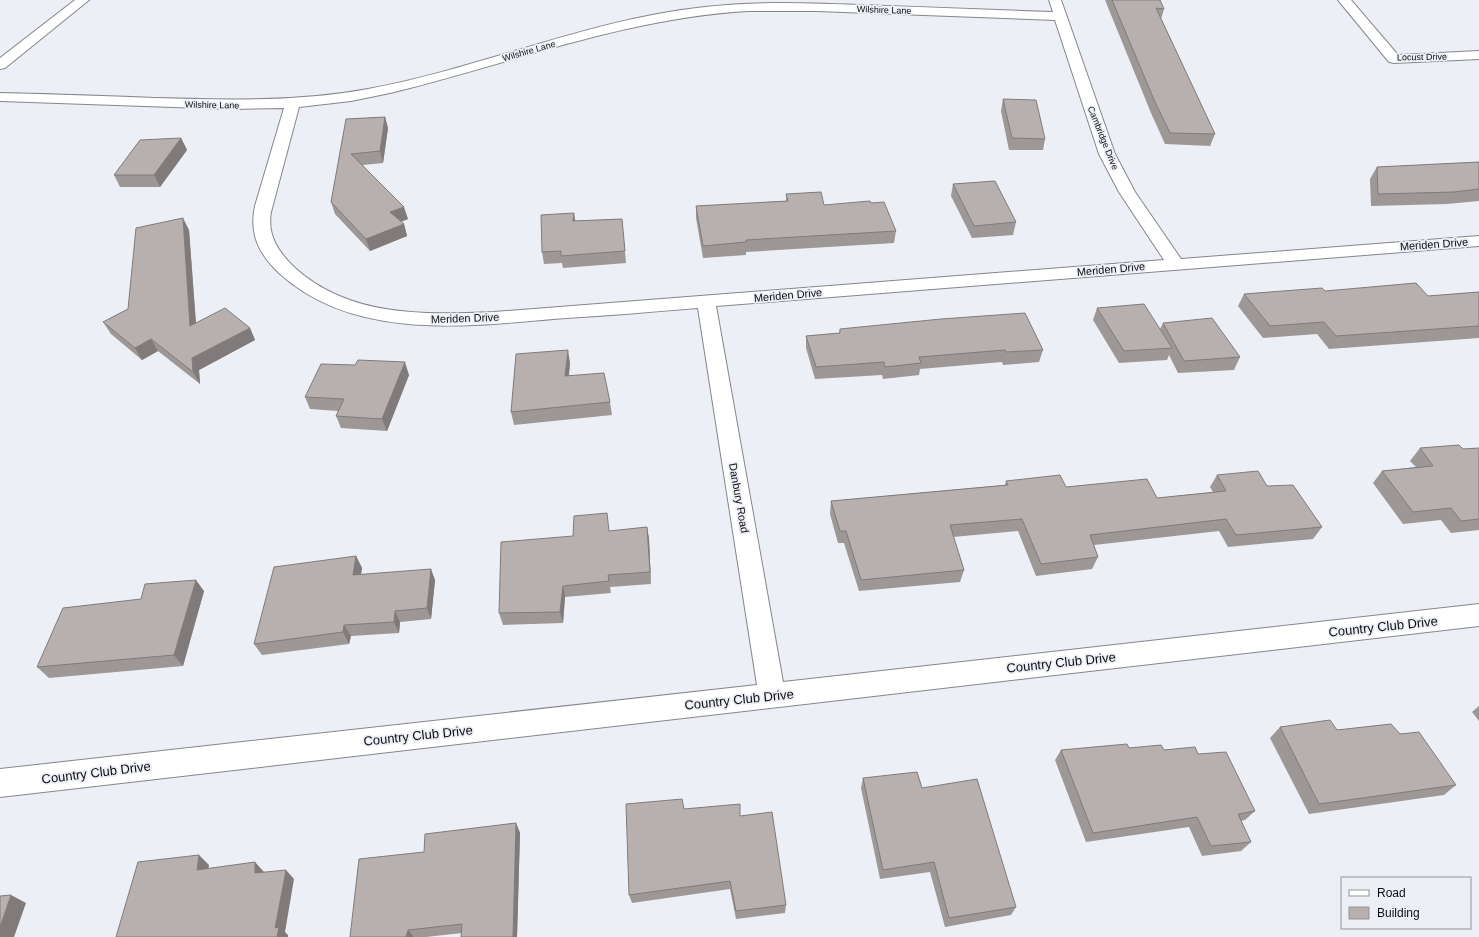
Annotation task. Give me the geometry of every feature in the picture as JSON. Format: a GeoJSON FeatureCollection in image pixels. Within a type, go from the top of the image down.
{"type":"FeatureCollection","features":[{"type":"Feature","properties":{"kind":"street"},"geometry":{"type":"LineString","coordinates":[[0,65],[83,0]]}},
{"type":"Feature","properties":{"kind":"street","name":"Cambridge Drive"},"geometry":{"type":"LineString","coordinates":[[1055,0],[1107,154],[1127,192],[1176,264]]}},
{"type":"Feature","properties":{"kind":"street","name":"Locust Drive"},"geometry":{"type":"LineString","coordinates":[[1344,0],[1394,59],[1479,55]]}},
{"type":"Feature","properties":{"kind":"street","name":"Wilshire Lane"},"geometry":{"type":"LineString","coordinates":[[0,97],[195,105],[262,105],[330,99],[389,90],[645,20],[711,10],[790,7],[1060,16]]}},
{"type":"Feature","properties":{"kind":"street","name":"Meriden Drive"},"geometry":{"type":"LineString","coordinates":[[293,103],[264,206],[261,225],[265,240],[273,255],[288,273],[310,290],[340,304],[371,312],[411,318],[451,320],[1479,241]]}},
{"type":"Feature","properties":{"kind":"street","name":"Danbury Road"},"geometry":{"type":"LineString","coordinates":[[706,301],[772,695]]}},
{"type":"Feature","properties":{"kind":"street","name":"Country Club Drive"},"geometry":{"type":"LineString","coordinates":[[0,783],[1479,615]]}},
{"type":"Feature","properties":{"kind":"building"},"geometry":{"type":"Polygon","coordinates":[[[1112,0],[1160,0],[1164,9],[1156,8],[1215,134],[1170,133],[1155,102],[1112,0]]]}},
{"type":"Feature","properties":{"kind":"building"},"geometry":{"type":"Polygon","coordinates":[[[1003,99],[1036,100],[1045,139],[1012,138],[1003,99]]]}},
{"type":"Feature","properties":{"kind":"building"},"geometry":{"type":"Polygon","coordinates":[[[385,117],[380,151],[351,154],[404,207],[390,212],[404,224],[366,239],[331,202],[346,119],[385,117]]]}},
{"type":"Feature","properties":{"kind":"building"},"geometry":{"type":"Polygon","coordinates":[[[181,138],[154,175],[114,175],[140,140],[181,138]]]}},
{"type":"Feature","properties":{"kind":"building"},"geometry":{"type":"Polygon","coordinates":[[[1479,162],[1479,189],[1454,192],[1378,194],[1377,167],[1479,162]]]}},
{"type":"Feature","properties":{"kind":"building"},"geometry":{"type":"Polygon","coordinates":[[[995,181],[1016,222],[974,226],[953,184],[995,181]]]}},
{"type":"Feature","properties":{"kind":"building"},"geometry":{"type":"Polygon","coordinates":[[[821,192],[824,205],[870,201],[871,203],[884,202],[896,231],[746,240],[746,242],[703,246],[696,206],[788,201],[786,194],[821,192]]]}},
{"type":"Feature","properties":{"kind":"building"},"geometry":{"type":"Polygon","coordinates":[[[574,213],[573,221],[622,219],[625,251],[561,256],[561,251],[542,252],[541,215],[574,213]]]}},
{"type":"Feature","properties":{"kind":"building"},"geometry":{"type":"Polygon","coordinates":[[[183,218],[190,326],[225,308],[250,328],[192,358],[193,372],[151,339],[135,348],[103,322],[128,309],[136,228],[183,218]]]}},
{"type":"Feature","properties":{"kind":"building"},"geometry":{"type":"Polygon","coordinates":[[[1416,283],[1428,296],[1479,292],[1479,326],[1336,336],[1324,322],[1270,326],[1244,294],[1322,288],[1325,291],[1416,283]]]}},
{"type":"Feature","properties":{"kind":"building"},"geometry":{"type":"Polygon","coordinates":[[[1144,304],[1172,348],[1124,351],[1097,308],[1144,304]]]}},
{"type":"Feature","properties":{"kind":"building"},"geometry":{"type":"Polygon","coordinates":[[[1025,313],[1043,350],[1006,352],[1005,350],[919,357],[921,363],[885,367],[884,362],[816,367],[806,336],[840,333],[840,329],[941,319],[1025,313]]]}},
{"type":"Feature","properties":{"kind":"building"},"geometry":{"type":"Polygon","coordinates":[[[1212,318],[1240,357],[1184,361],[1163,323],[1212,318]]]}},
{"type":"Feature","properties":{"kind":"building"},"geometry":{"type":"Polygon","coordinates":[[[568,350],[565,376],[604,373],[610,402],[511,412],[516,354],[568,350]]]}},
{"type":"Feature","properties":{"kind":"building"},"geometry":{"type":"Polygon","coordinates":[[[358,360],[405,362],[382,419],[336,416],[344,399],[305,397],[321,364],[355,365],[358,360]]]}},
{"type":"Feature","properties":{"kind":"building"},"geometry":{"type":"Polygon","coordinates":[[[1459,445],[1463,449],[1479,448],[1479,519],[1461,521],[1451,508],[1413,512],[1382,471],[1433,466],[1420,448],[1459,445]]]}},
{"type":"Feature","properties":{"kind":"building"},"geometry":{"type":"Polygon","coordinates":[[[1258,471],[1267,486],[1293,485],[1322,527],[1236,535],[1226,519],[1090,535],[1098,557],[1041,564],[1022,519],[950,525],[964,570],[861,580],[846,531],[840,531],[831,501],[1008,485],[1006,481],[1060,475],[1066,487],[1147,479],[1157,498],[1226,491],[1217,475],[1258,471]]]}},
{"type":"Feature","properties":{"kind":"building"},"geometry":{"type":"Polygon","coordinates":[[[607,513],[609,531],[647,527],[650,572],[608,575],[609,581],[563,586],[560,612],[499,613],[501,542],[573,536],[574,516],[607,513]]]}},
{"type":"Feature","properties":{"kind":"building"},"geometry":{"type":"Polygon","coordinates":[[[356,556],[353,575],[431,569],[427,608],[395,611],[394,622],[344,625],[343,632],[254,644],[274,567],[356,556]]]}},
{"type":"Feature","properties":{"kind":"building"},"geometry":{"type":"Polygon","coordinates":[[[196,580],[174,655],[37,667],[63,608],[141,599],[145,584],[196,580]]]}},
{"type":"Feature","properties":{"kind":"building"},"geometry":{"type":"Polygon","coordinates":[[[1330,720],[1337,730],[1391,724],[1400,734],[1419,732],[1456,785],[1319,804],[1280,727],[1330,720]]]}},
{"type":"Feature","properties":{"kind":"building"},"geometry":{"type":"Polygon","coordinates":[[[1127,744],[1129,748],[1161,745],[1164,750],[1195,747],[1198,754],[1226,752],[1255,811],[1238,814],[1251,842],[1211,846],[1197,817],[1093,833],[1061,750],[1127,744]]]}},
{"type":"Feature","properties":{"kind":"building"},"geometry":{"type":"Polygon","coordinates":[[[917,772],[922,788],[977,779],[1016,907],[949,918],[934,862],[883,870],[863,778],[917,772]]]}},
{"type":"Feature","properties":{"kind":"building"},"geometry":{"type":"Polygon","coordinates":[[[682,799],[684,809],[740,804],[740,816],[772,812],[786,905],[736,911],[730,881],[629,895],[626,804],[682,799]]]}},
{"type":"Feature","properties":{"kind":"building"},"geometry":{"type":"Polygon","coordinates":[[[516,823],[513,937],[461,937],[462,924],[408,930],[406,937],[350,937],[359,859],[424,852],[425,834],[516,823]]]}},
{"type":"Feature","properties":{"kind":"building"},"geometry":{"type":"Polygon","coordinates":[[[199,855],[197,870],[255,862],[255,873],[286,870],[275,928],[279,927],[277,937],[116,937],[138,862],[199,855]]]}},
{"type":"Feature","properties":{"kind":"building"},"geometry":{"type":"Polygon","coordinates":[[[11,895],[0,927],[0,896],[11,895]]]}}]}
